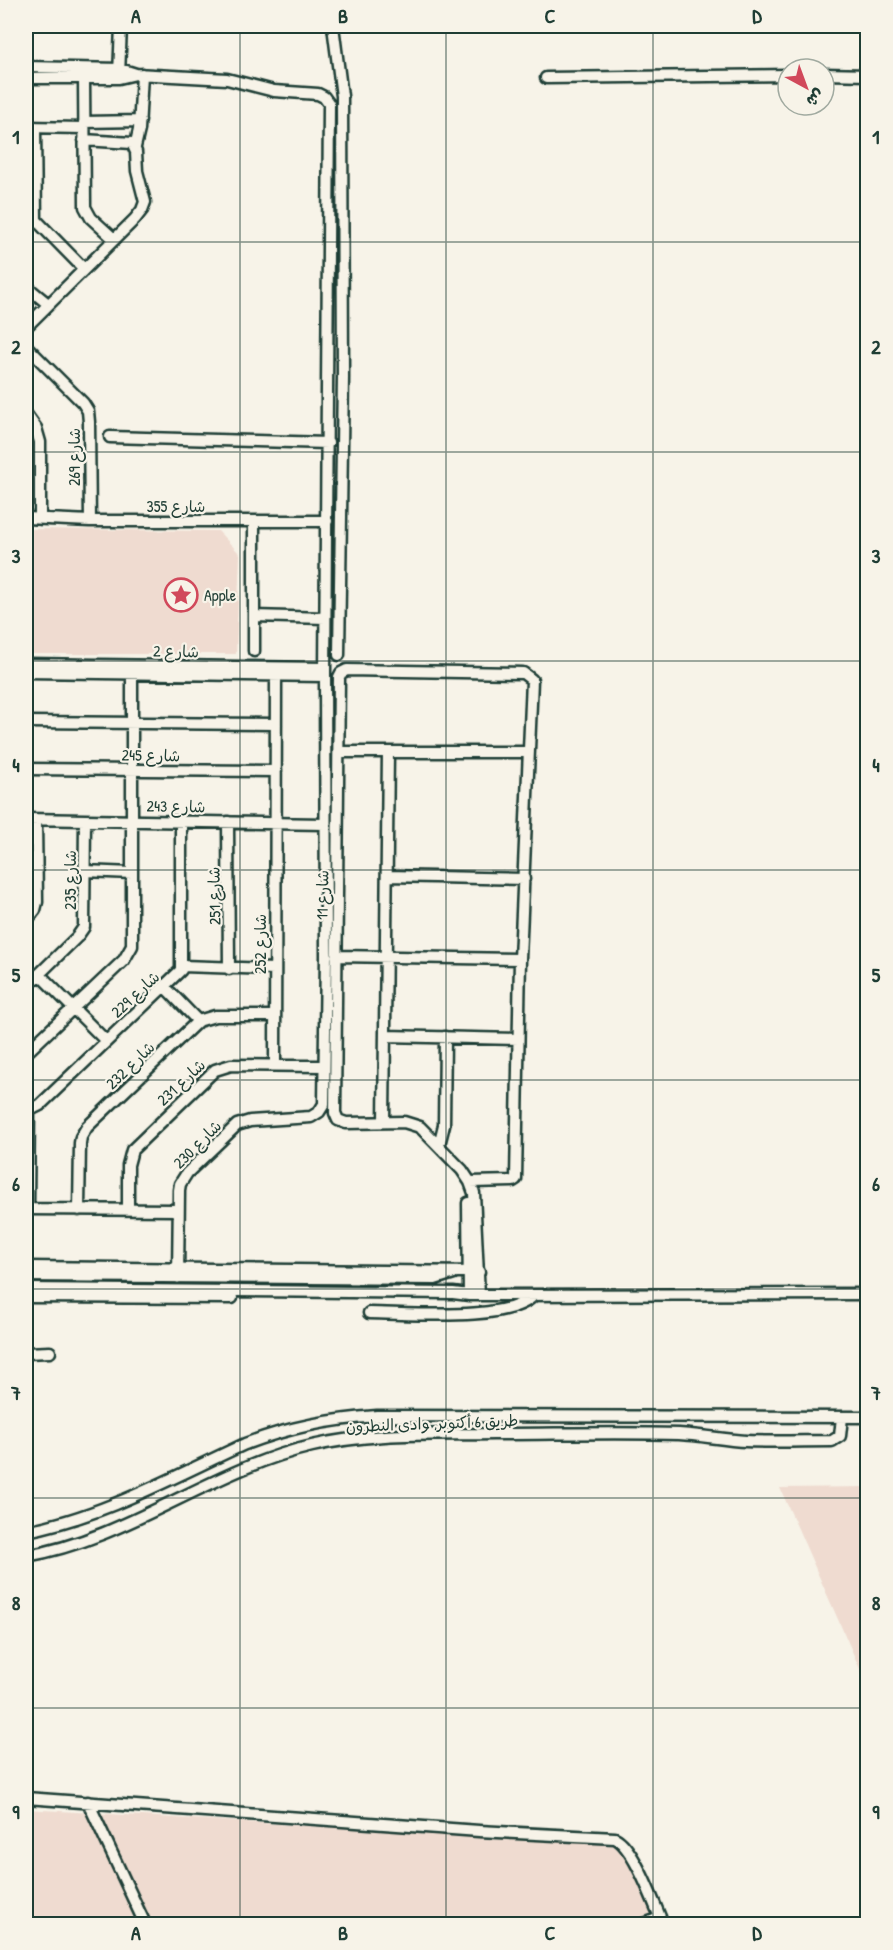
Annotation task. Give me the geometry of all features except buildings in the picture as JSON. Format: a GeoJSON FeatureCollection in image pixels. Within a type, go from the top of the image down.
{"type":"FeatureCollection","features":[{"type":"Feature","properties":{"kind":"street"},"geometry":{"type":"LineString","coordinates":[[119,74],[121,26]]}},
{"type":"Feature","properties":{"kind":"street"},"geometry":{"type":"LineString","coordinates":[[333,26],[342,80],[344,377],[339,655]]}},
{"type":"Feature","properties":{"kind":"street"},"geometry":{"type":"LineString","coordinates":[[26,68],[227,79],[274,91],[318,94],[324,97],[328,104],[342,101]]}},
{"type":"Feature","properties":{"kind":"street"},"geometry":{"type":"LineString","coordinates":[[26,78],[84,78],[119,74]]}},
{"type":"Feature","properties":{"kind":"street"},"geometry":{"type":"LineString","coordinates":[[26,327],[142,210],[145,202],[137,171],[135,147],[140,121],[139,74]]}},
{"type":"Feature","properties":{"kind":"street"},"geometry":{"type":"LineString","coordinates":[[836,74],[867,75]]}},
{"type":"Feature","properties":{"kind":"street"},"geometry":{"type":"LineString","coordinates":[[546,78],[776,75]]}},
{"type":"Feature","properties":{"kind":"street"},"geometry":{"type":"LineString","coordinates":[[84,78],[85,207],[91,218],[114,239]]}},
{"type":"Feature","properties":{"kind":"street","name":"شارع 11"},"geometry":{"type":"LineString","coordinates":[[324,1104],[328,104]]}},
{"type":"Feature","properties":{"kind":"street"},"geometry":{"type":"LineString","coordinates":[[84,130],[140,121]]}},
{"type":"Feature","properties":{"kind":"street"},"geometry":{"type":"LineString","coordinates":[[84,269],[31,220],[30,127],[84,130],[128,142],[135,147]]}},
{"type":"Feature","properties":{"kind":"street"},"geometry":{"type":"LineString","coordinates":[[26,286],[48,304]]}},
{"type":"Feature","properties":{"kind":"street","name":"شارع 269"},"geometry":{"type":"LineString","coordinates":[[26,346],[83,403],[88,411],[90,521]]}},
{"type":"Feature","properties":{"kind":"street"},"geometry":{"type":"LineString","coordinates":[[26,414],[36,428],[40,442],[40,519]]}},
{"type":"Feature","properties":{"kind":"street"},"geometry":{"type":"LineString","coordinates":[[110,437],[328,443]]}},
{"type":"Feature","properties":{"kind":"street","name":"شارع 355"},"geometry":{"type":"LineString","coordinates":[[26,518],[90,521],[327,521]]}},
{"type":"Feature","properties":{"kind":"street"},"geometry":{"type":"LineString","coordinates":[[254,521],[254,651]]}},
{"type":"Feature","properties":{"kind":"street"},"geometry":{"type":"LineString","coordinates":[[254,616],[325,618]]}},
{"type":"Feature","properties":{"kind":"street","name":"شارع 2"},"geometry":{"type":"LineString","coordinates":[[26,664],[120,669],[325,672]]}},
{"type":"Feature","properties":{"kind":"street","name":"شارع 2"},"geometry":{"type":"LineString","coordinates":[[26,672],[120,669],[132,674],[276,675],[325,672]]}},
{"type":"Feature","properties":{"kind":"street","name":"شارع 11"},"geometry":{"type":"LineString","coordinates":[[384,1122],[346,1123],[338,1120],[335,1113],[339,677],[344,671],[351,669],[526,674],[532,680],[529,752]]}},
{"type":"Feature","properties":{"kind":"street"},"geometry":{"type":"LineString","coordinates":[[26,1053],[124,960],[130,951],[132,940],[132,674]]}},
{"type":"Feature","properties":{"kind":"street","name":"شارع 252"},"geometry":{"type":"LineString","coordinates":[[275,1065],[276,675]]}},
{"type":"Feature","properties":{"kind":"street","name":"شارع 245"},"geometry":{"type":"LineString","coordinates":[[26,722],[276,724]]}},
{"type":"Feature","properties":{"kind":"street"},"geometry":{"type":"LineString","coordinates":[[339,752],[529,752],[520,959],[516,1179],[513,1181],[470,1182]]}},
{"type":"Feature","properties":{"kind":"street"},"geometry":{"type":"LineString","coordinates":[[388,752],[384,1122],[412,1123],[426,1132],[439,1144],[470,1182],[467,1198],[474,1272],[470,1295]]}},
{"type":"Feature","properties":{"kind":"street","name":"شارع 245"},"geometry":{"type":"LineString","coordinates":[[26,769],[276,771]]}},
{"type":"Feature","properties":{"kind":"street"},"geometry":{"type":"LineString","coordinates":[[26,921],[35,910],[37,902],[31,820]]}},
{"type":"Feature","properties":{"kind":"street","name":"شارع 243"},"geometry":{"type":"LineString","coordinates":[[31,820],[326,824]]}},
{"type":"Feature","properties":{"kind":"street","name":"شارع 235"},"geometry":{"type":"LineString","coordinates":[[26,987],[77,937],[84,927],[85,820]]}},
{"type":"Feature","properties":{"kind":"street","name":"شارع 229"},"geometry":{"type":"LineString","coordinates":[[27,1112],[40,1105],[179,973],[182,966],[181,822]]}},
{"type":"Feature","properties":{"kind":"street","name":"شارع 251"},"geometry":{"type":"LineString","coordinates":[[228,822],[229,969]]}},
{"type":"Feature","properties":{"kind":"street"},"geometry":{"type":"LineString","coordinates":[[85,871],[132,873]]}},
{"type":"Feature","properties":{"kind":"street"},"geometry":{"type":"LineString","coordinates":[[387,876],[524,879]]}},
{"type":"Feature","properties":{"kind":"street"},"geometry":{"type":"LineString","coordinates":[[336,956],[520,959]]}},
{"type":"Feature","properties":{"kind":"street"},"geometry":{"type":"LineString","coordinates":[[182,966],[274,969]]}},
{"type":"Feature","properties":{"kind":"street"},"geometry":{"type":"LineString","coordinates":[[39,974],[106,1041]]}},
{"type":"Feature","properties":{"kind":"street"},"geometry":{"type":"LineString","coordinates":[[165,987],[198,1021],[214,1016],[275,1016]]}},
{"type":"Feature","properties":{"kind":"street","name":"شارع 232"},"geometry":{"type":"LineString","coordinates":[[79,1210],[80,1143],[83,1132],[198,1021]]}},
{"type":"Feature","properties":{"kind":"street"},"geometry":{"type":"LineString","coordinates":[[385,1036],[518,1039]]}},
{"type":"Feature","properties":{"kind":"street"},"geometry":{"type":"LineString","coordinates":[[439,1144],[444,1125],[445,1037]]}},
{"type":"Feature","properties":{"kind":"street","name":"شارع 231"},"geometry":{"type":"LineString","coordinates":[[128,1210],[128,1160],[136,1147],[215,1070],[231,1065],[324,1066]]}},
{"type":"Feature","properties":{"kind":"street","name":"شارع 230"},"geometry":{"type":"LineString","coordinates":[[178,1273],[178,1210],[180,1184],[183,1178],[237,1125],[250,1121],[311,1117],[319,1112],[324,1104]]}},
{"type":"Feature","properties":{"kind":"street"},"geometry":{"type":"LineString","coordinates":[[27,1112],[27,1209],[178,1210]]}},
{"type":"Feature","properties":{"kind":"street"},"geometry":{"type":"LineString","coordinates":[[26,1267],[178,1273]]}},
{"type":"Feature","properties":{"kind":"street"},"geometry":{"type":"LineString","coordinates":[[26,1276],[443,1270],[454,1273],[474,1272]]}},
{"type":"Feature","properties":{"kind":"street"},"geometry":{"type":"LineString","coordinates":[[26,1288],[449,1299],[470,1295],[867,1294]]}},
{"type":"Feature","properties":{"kind":"street"},"geometry":{"type":"LineString","coordinates":[[26,1297],[358,1295]]}},
{"type":"Feature","properties":{"kind":"street"},"geometry":{"type":"LineString","coordinates":[[369,1313],[490,1313],[518,1307],[534,1295]]}},
{"type":"Feature","properties":{"kind":"street"},"geometry":{"type":"LineString","coordinates":[[26,1353],[50,1352]]}},
{"type":"Feature","properties":{"kind":"street","name":"طريق 6 أكتوبر, وادى النطرون"},"geometry":{"type":"LineString","coordinates":[[26,1531],[90,1514],[245,1444],[270,1434],[318,1422],[377,1416],[867,1417]]}},
{"type":"Feature","properties":{"kind":"street","name":"طريق 6 أكتوبر, وادى النطرون"},"geometry":{"type":"LineString","coordinates":[[26,1556],[68,1546],[102,1534],[253,1464],[292,1451],[343,1440],[438,1435],[663,1434],[748,1441],[832,1441],[840,1436],[842,1417]]}},
{"type":"Feature","properties":{"kind":"street"},"geometry":{"type":"LineString","coordinates":[[26,1798],[619,1840],[632,1855],[657,1923]]}},
{"type":"Feature","properties":{"kind":"street"},"geometry":{"type":"LineString","coordinates":[[88,1802],[145,1924]]}},
{"type":"Feature","properties":{"kind":"shaded area"},"geometry":{"type":"Polygon","coordinates":[[[26,529],[218,531],[240,554],[236,654],[26,654],[26,529]]]}},
{"type":"Feature","properties":{"kind":"shaded area"},"geometry":{"type":"Polygon","coordinates":[[[868,1487],[867,1685],[780,1488],[868,1487]]]}},
{"type":"Feature","properties":{"kind":"shaded area"},"geometry":{"type":"Polygon","coordinates":[[[26,1809],[627,1845],[660,1924],[26,1924],[26,1809]]]}},
{"type":"Feature","properties":{"kind":"place","name":"Apple"},"geometry":{"type":"Point","coordinates":[181,595]}}]}
